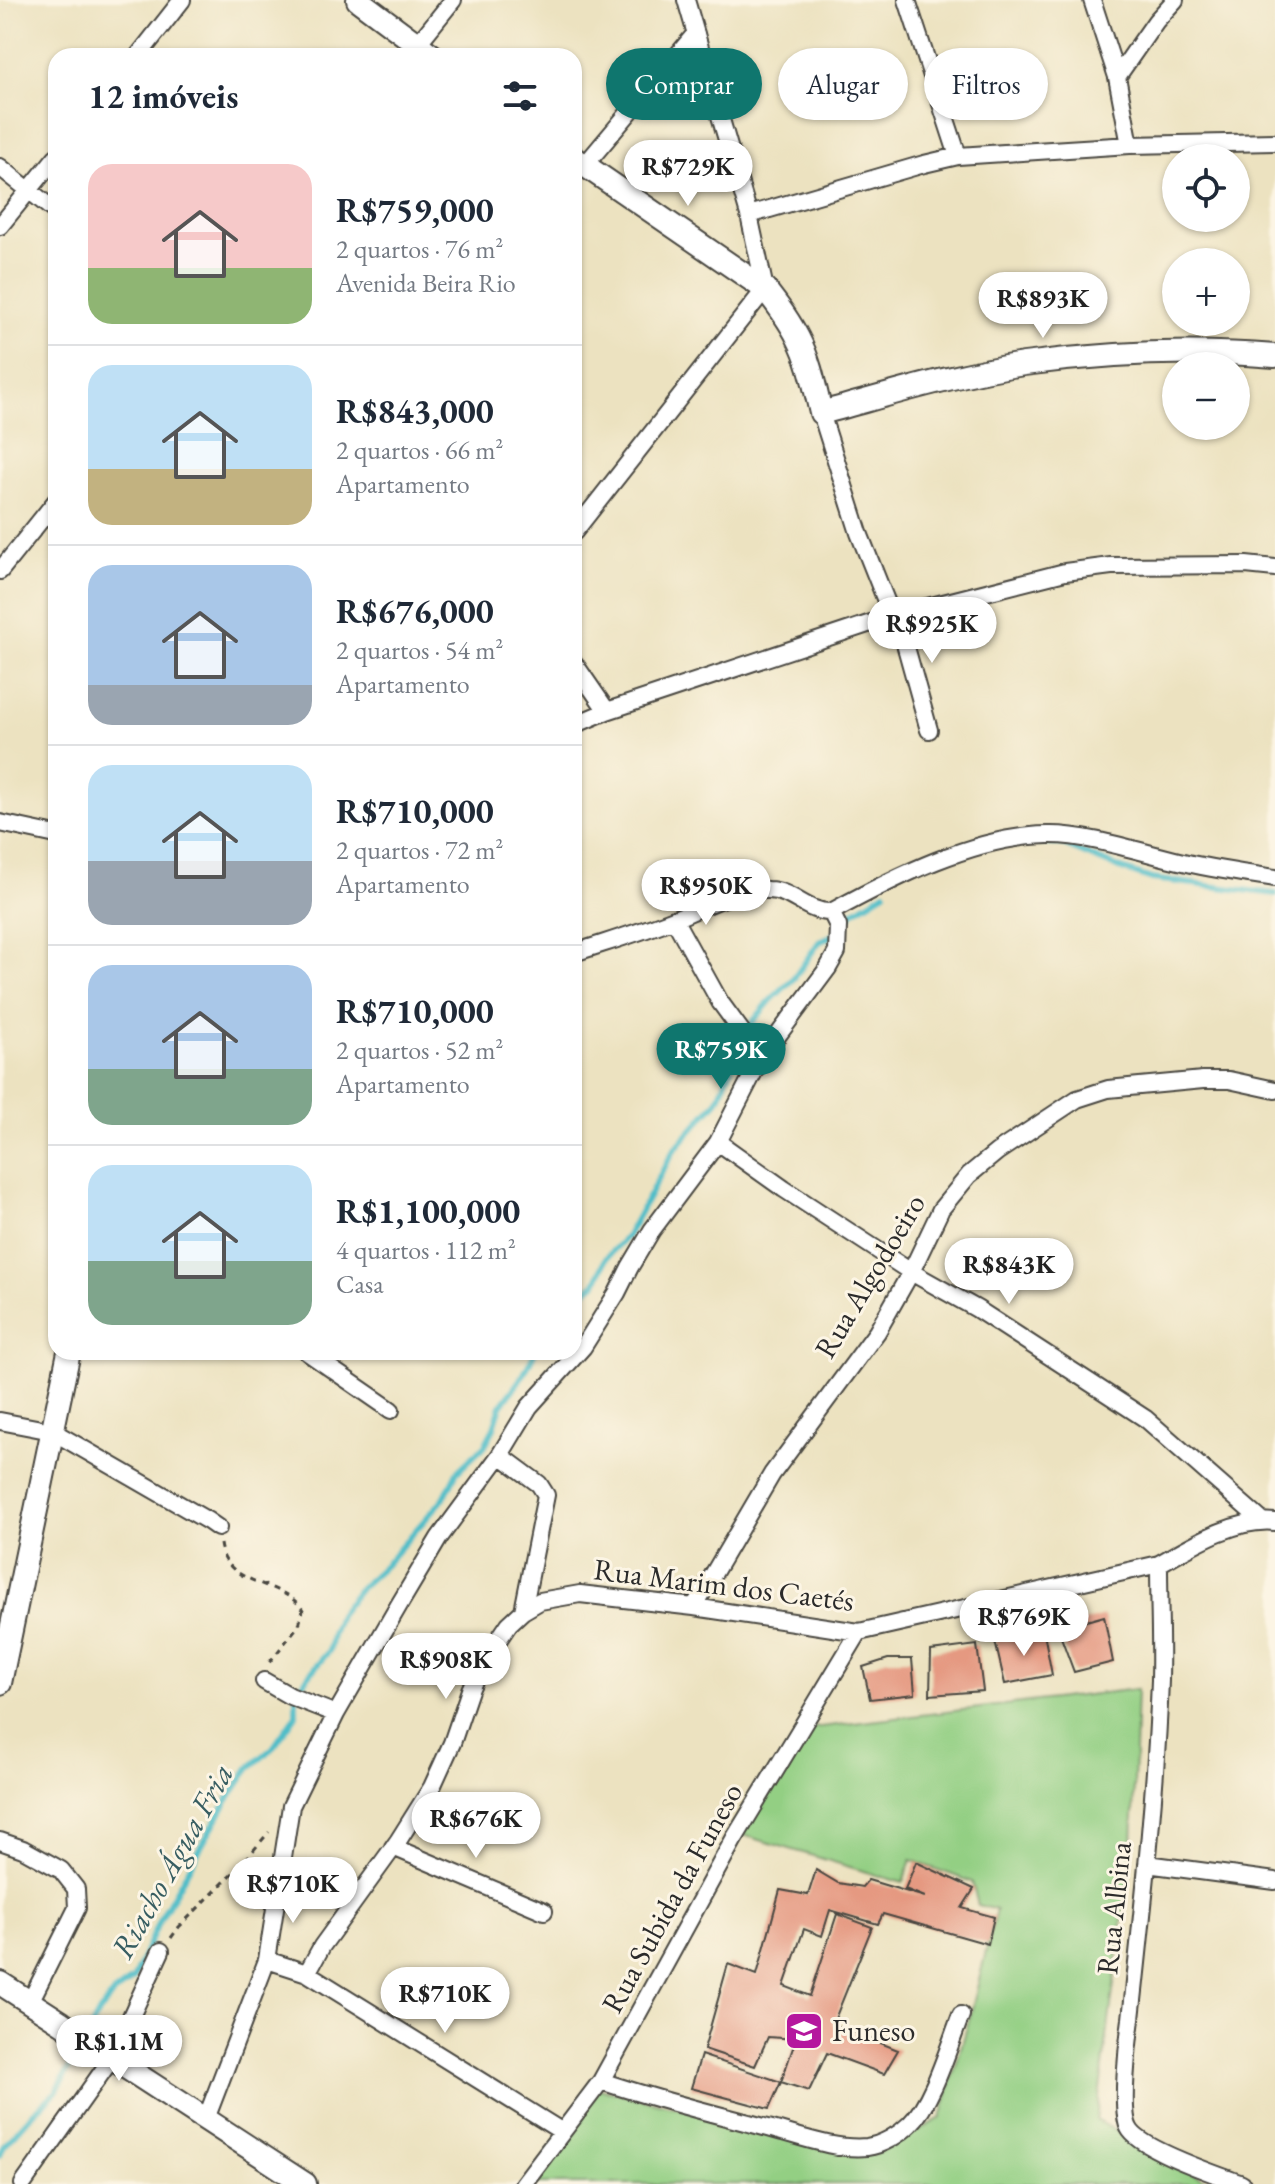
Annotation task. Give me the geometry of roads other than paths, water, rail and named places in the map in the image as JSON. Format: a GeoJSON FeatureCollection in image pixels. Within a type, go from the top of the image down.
{"type":"FeatureCollection","features":[{"type":"Feature","properties":{"kind":"street"},"geometry":{"type":"LineString","coordinates":[[144,48],[182,0]]}},
{"type":"Feature","properties":{"kind":"street"},"geometry":{"type":"LineString","coordinates":[[358,0],[414,48]]}},
{"type":"Feature","properties":{"kind":"street"},"geometry":{"type":"LineString","coordinates":[[422,48],[453,0]]}},
{"type":"Feature","properties":{"kind":"street"},"geometry":{"type":"LineString","coordinates":[[686,0],[749,215],[765,289],[798,338],[809,365],[859,533],[904,640],[929,730]]}},
{"type":"Feature","properties":{"kind":"street"},"geometry":{"type":"LineString","coordinates":[[907,0],[958,156]]}},
{"type":"Feature","properties":{"kind":"street"},"geometry":{"type":"LineString","coordinates":[[1092,0],[1117,77],[1130,145]]}},
{"type":"Feature","properties":{"kind":"street"},"geometry":{"type":"LineString","coordinates":[[1117,77],[1156,21],[1175,0]]}},
{"type":"Feature","properties":{"kind":"street"},"geometry":{"type":"LineString","coordinates":[[582,163],[696,33]]}},
{"type":"Feature","properties":{"kind":"street"},"geometry":{"type":"LineString","coordinates":[[749,215],[958,156],[1130,145],[1275,142]]}},
{"type":"Feature","properties":{"kind":"street"},"geometry":{"type":"LineString","coordinates":[[0,167],[48,205]]}},
{"type":"Feature","properties":{"kind":"street"},"geometry":{"type":"LineString","coordinates":[[0,226],[48,167]]}},
{"type":"Feature","properties":{"kind":"street"},"geometry":{"type":"LineString","coordinates":[[582,171],[765,289]]}},
{"type":"Feature","properties":{"kind":"street"},"geometry":{"type":"LineString","coordinates":[[582,522],[765,289]]}},
{"type":"Feature","properties":{"kind":"street"},"geometry":{"type":"LineString","coordinates":[[821,413],[917,386],[1023,365],[1118,356],[1233,353],[1275,356]]}},
{"type":"Feature","properties":{"kind":"street"},"geometry":{"type":"LineString","coordinates":[[0,571],[48,511]]}},
{"type":"Feature","properties":{"kind":"street"},"geometry":{"type":"LineString","coordinates":[[582,722],[892,616],[1065,572],[1111,566],[1246,565],[1275,568]]}},
{"type":"Feature","properties":{"kind":"street"},"geometry":{"type":"LineString","coordinates":[[582,675],[607,711]]}},
{"type":"Feature","properties":{"kind":"street"},"geometry":{"type":"LineString","coordinates":[[0,823],[48,833]]}},
{"type":"Feature","properties":{"kind":"street"},"geometry":{"type":"LineString","coordinates":[[834,919],[933,862],[981,846],[1039,835],[1093,841],[1190,864],[1275,878]]}},
{"type":"Feature","properties":{"kind":"street"},"geometry":{"type":"LineString","coordinates":[[582,950],[674,919],[726,896],[770,889],[782,891],[834,919]]}},
{"type":"Feature","properties":{"kind":"street"},"geometry":{"type":"LineString","coordinates":[[674,919],[720,1002],[758,1054]]}},
{"type":"Feature","properties":{"kind":"street"},"geometry":{"type":"LineString","coordinates":[[582,1348],[652,1230],[718,1142],[758,1054],[837,952],[834,919]]}},
{"type":"Feature","properties":{"kind":"street","name":"Rua Algodoeiro"},"geometry":{"type":"LineString","coordinates":[[694,1607],[772,1474],[877,1332],[911,1272],[941,1209],[969,1175],[997,1152],[1077,1099],[1108,1089],[1229,1080],[1275,1090]]}},
{"type":"Feature","properties":{"kind":"street"},"geometry":{"type":"LineString","coordinates":[[718,1142],[911,1272],[977,1309],[1146,1419],[1268,1522]]}},
{"type":"Feature","properties":{"kind":"street"},"geometry":{"type":"LineString","coordinates":[[0,1683],[67,1360]]}},
{"type":"Feature","properties":{"kind":"street"},"geometry":{"type":"LineString","coordinates":[[319,1360],[391,1410]]}},
{"type":"Feature","properties":{"kind":"street"},"geometry":{"type":"LineString","coordinates":[[206,2119],[267,1960],[291,1806],[336,1714],[439,1538],[500,1455],[529,1407],[571,1360]]}},
{"type":"Feature","properties":{"kind":"street"},"geometry":{"type":"LineString","coordinates":[[0,1421],[52,1431],[218,1528]]}},
{"type":"Feature","properties":{"kind":"street"},"geometry":{"type":"LineString","coordinates":[[500,1455],[539,1484],[546,1495],[523,1611]]}},
{"type":"Feature","properties":{"kind":"street","name":"Rua Marim dos Caetés"},"geometry":{"type":"LineString","coordinates":[[307,1973],[432,1787],[480,1667],[509,1624],[540,1601],[580,1594],[694,1607],[859,1632],[1159,1564],[1198,1541],[1268,1522]]}},
{"type":"Feature","properties":{"kind":"street","name":"Rua Albina"},"geometry":{"type":"LineString","coordinates":[[1159,1564],[1160,1678],[1147,1864],[1127,2054],[1127,2126],[1147,2144],[1242,2184]]}},
{"type":"Feature","properties":{"kind":"street","name":"Rua Subida da Funeso"},"geometry":{"type":"LineString","coordinates":[[523,2184],[601,2081],[734,1839],[859,1632]]}},
{"type":"Feature","properties":{"kind":"street"},"geometry":{"type":"LineString","coordinates":[[264,1681],[290,1696],[336,1714]]}},
{"type":"Feature","properties":{"kind":"street"},"geometry":{"type":"LineString","coordinates":[[0,1841],[23,1849],[61,1870],[76,1889],[77,1908],[30,2002]]}},
{"type":"Feature","properties":{"kind":"street"},"geometry":{"type":"LineString","coordinates":[[393,1847],[544,1911]]}},
{"type":"Feature","properties":{"kind":"street"},"geometry":{"type":"LineString","coordinates":[[1147,1864],[1275,1881]]}},
{"type":"Feature","properties":{"kind":"street"},"geometry":{"type":"LineString","coordinates":[[23,2184],[109,2056],[161,1951]]}},
{"type":"Feature","properties":{"kind":"street"},"geometry":{"type":"LineString","coordinates":[[267,1960],[307,1973],[561,2131]]}},
{"type":"Feature","properties":{"kind":"street"},"geometry":{"type":"LineString","coordinates":[[0,1983],[305,2184]]}},
{"type":"Feature","properties":{"kind":"street"},"geometry":{"type":"LineString","coordinates":[[601,2081],[834,2145],[865,2147],[899,2133],[918,2115],[961,2015]]}},
{"type":"Feature","properties":{"kind":"waterway","name":"Riacho Água Fria"},"geometry":{"type":"LineString","coordinates":[[1034,843],[1061,844],[1152,879],[1275,894]]}},
{"type":"Feature","properties":{"kind":"waterway","name":"Riacho Água Fria"},"geometry":{"type":"LineString","coordinates":[[582,1294],[596,1283],[606,1258],[627,1236],[674,1150],[718,1100],[747,1029],[794,978],[819,942],[835,934],[853,912],[885,892]]}},
{"type":"Feature","properties":{"kind":"waterway","name":"Riacho Água Fria"},"geometry":{"type":"LineString","coordinates":[[0,2155],[4,2145],[56,2092],[112,1995],[134,1978],[159,1921],[224,1806],[249,1768],[273,1748],[296,1715],[296,1695],[329,1651],[339,1615],[359,1589],[385,1565],[444,1498],[457,1472],[485,1445],[501,1406],[531,1360]]}},
{"type":"Feature","properties":{"kind":"place","name":"Funeso"},"geometry":{"type":"Point","coordinates":[804,2031]}}]}
